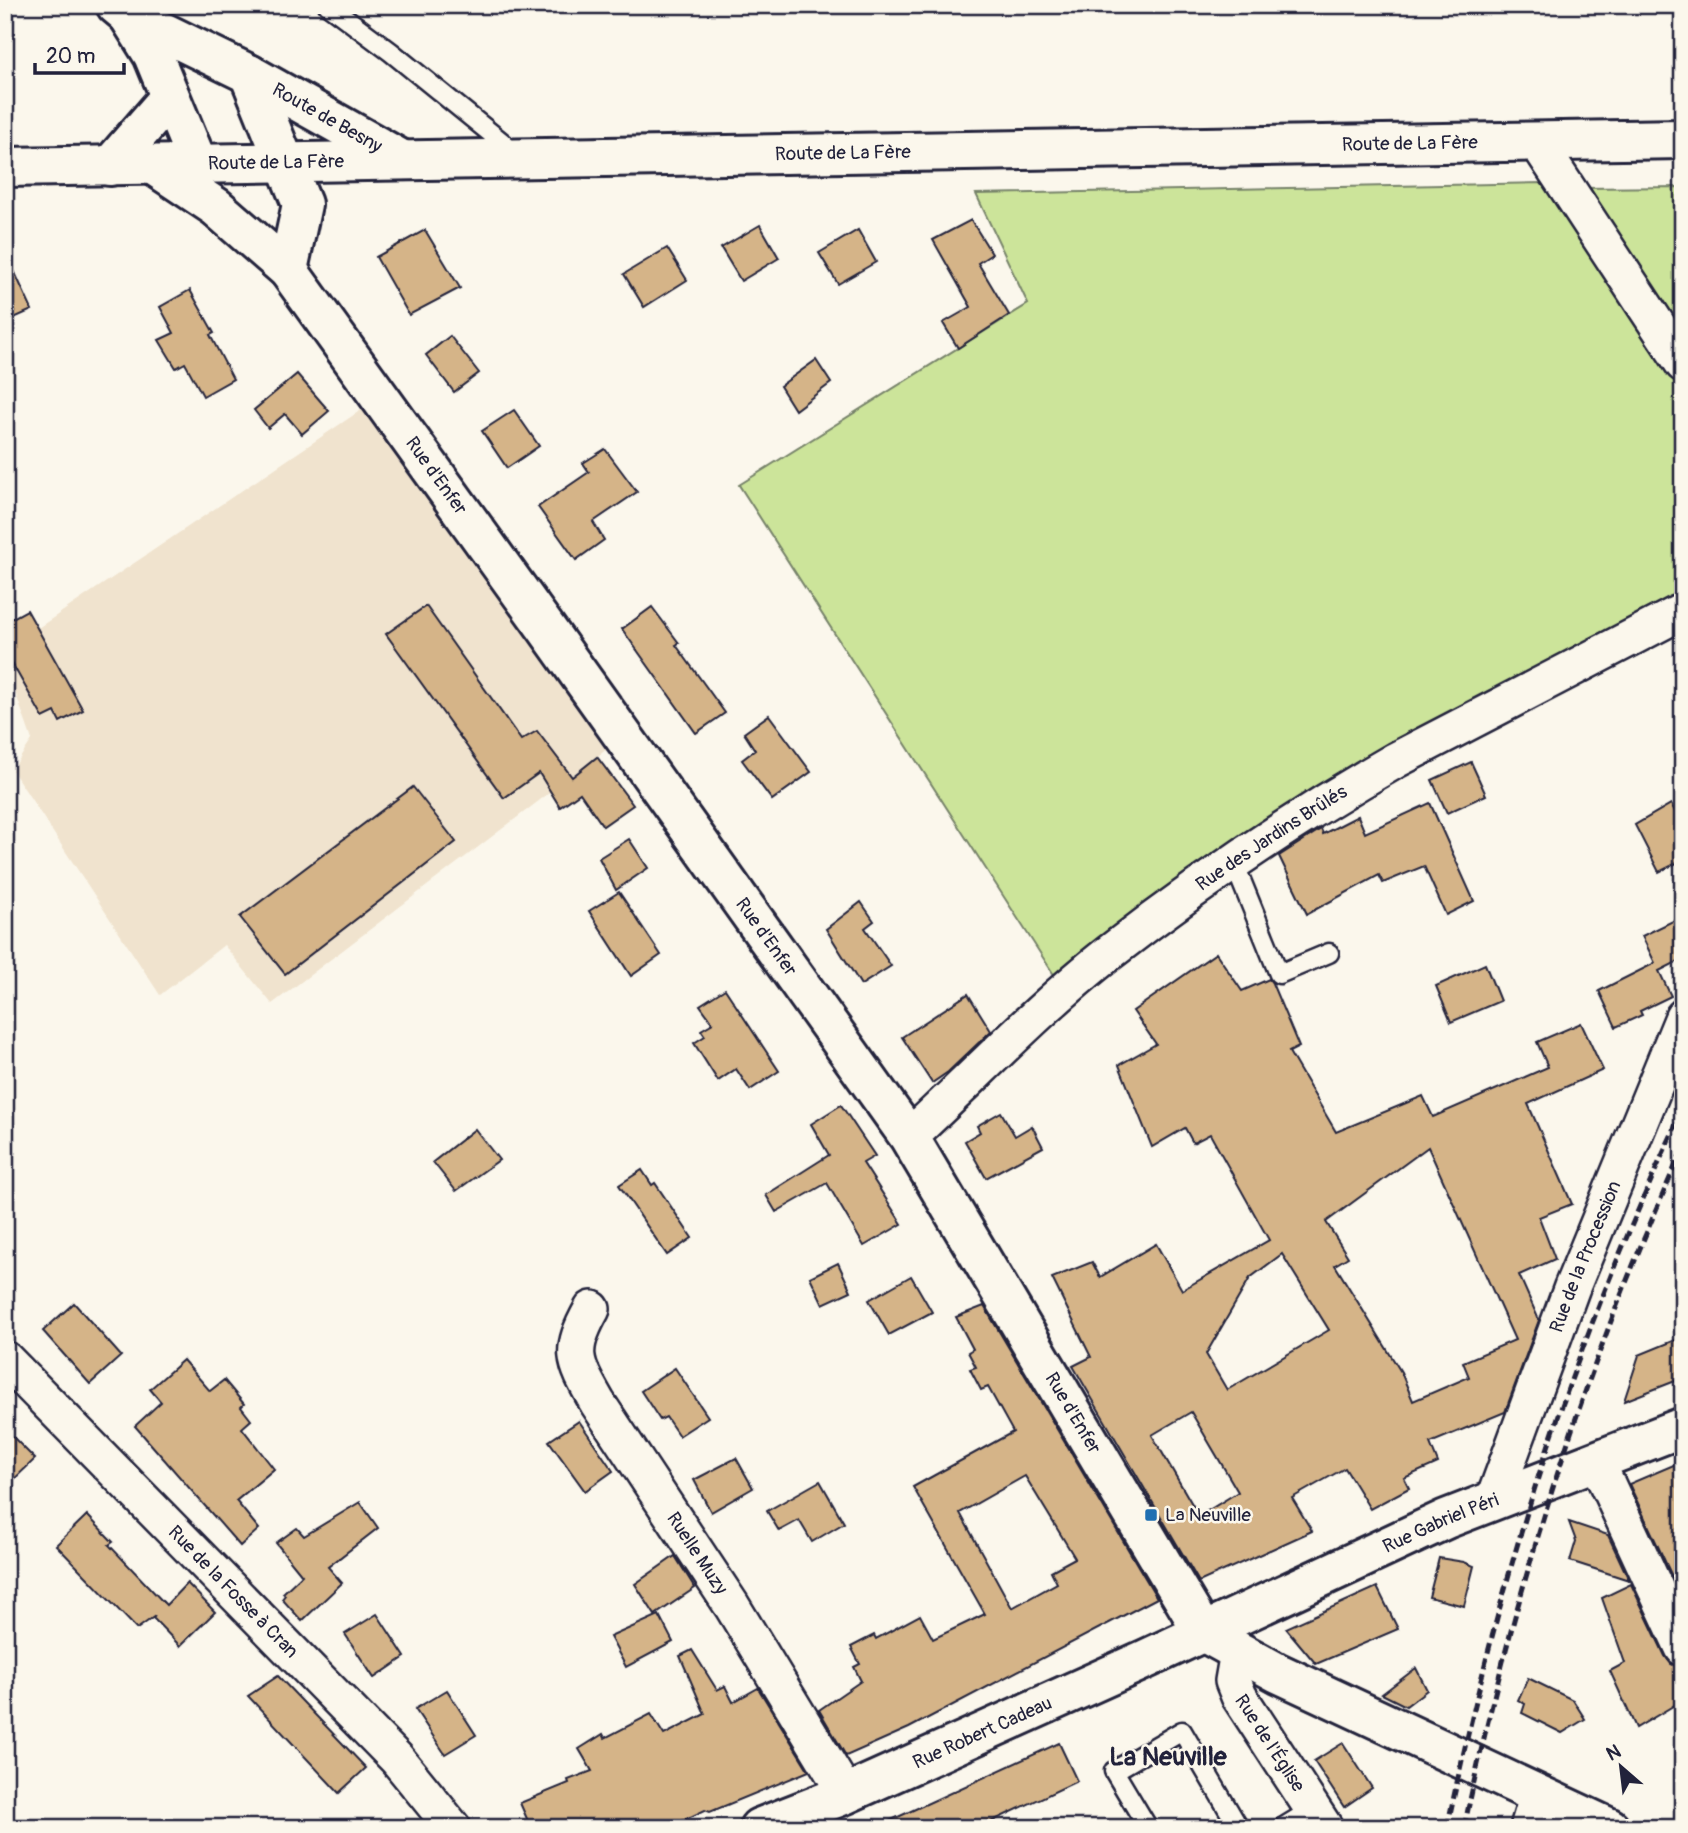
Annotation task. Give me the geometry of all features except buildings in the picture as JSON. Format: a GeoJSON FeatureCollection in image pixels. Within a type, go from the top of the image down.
{"type":"FeatureCollection","features":[{"type":"Feature","properties":{"kind":"main road","name":"Route de Besny"},"geometry":{"type":"LineString","coordinates":[[122,10],[249,74],[404,161]]}},
{"type":"Feature","properties":{"kind":"main road"},"geometry":{"type":"LineString","coordinates":[[122,10],[153,55],[216,207]]}},
{"type":"Feature","properties":{"kind":"main road","name":"Route de Besny"},"geometry":{"type":"LineString","coordinates":[[249,74],[285,163]]}},
{"type":"Feature","properties":{"kind":"main road"},"geometry":{"type":"LineString","coordinates":[[110,166],[170,97]]}},
{"type":"Feature","properties":{"kind":"main road","name":"Route de La Fère"},"geometry":{"type":"LineString","coordinates":[[5,167],[1683,139]]}},
{"type":"Feature","properties":{"kind":"main road"},"geometry":{"type":"LineString","coordinates":[[302,204],[347,162]]}},
{"type":"Feature","properties":{"kind":"main road"},"geometry":{"type":"LineString","coordinates":[[285,163],[302,204],[288,270]]}},
{"type":"Feature","properties":{"kind":"main road","name":"Rue d'Enfer"},"geometry":{"type":"LineString","coordinates":[[153,165],[216,207],[288,270],[909,1137],[1203,1632]]}},
{"type":"Feature","properties":{"kind":"main road","name":"Rue Gabriel Péri"},"geometry":{"type":"LineString","coordinates":[[1203,1632],[1392,1542],[1494,1499],[1683,1427]]}},
{"type":"Feature","properties":{"kind":"main road"},"geometry":{"type":"LineString","coordinates":[[1203,1632],[1343,1704],[1533,1811],[1609,1828]]}},
{"type":"Feature","properties":{"kind":"main road","name":"Rue Robert Cadeau"},"geometry":{"type":"LineString","coordinates":[[759,1828],[846,1794],[1203,1632]]}},
{"type":"Feature","properties":{"kind":"street"},"geometry":{"type":"LineString","coordinates":[[1537,142],[1683,364]]}},
{"type":"Feature","properties":{"kind":"street","name":"Rue des Jardins Brûlés"},"geometry":{"type":"LineString","coordinates":[[909,1137],[1081,976],[1234,863],[1347,788],[1396,760],[1683,611]]}},
{"type":"Feature","properties":{"kind":"street","name":"Rue de la Procession"},"geometry":{"type":"LineString","coordinates":[[1494,1499],[1572,1287],[1683,1017]]}},
{"type":"Feature","properties":{"kind":"street","name":"Ruelle Muzy"},"geometry":{"type":"LineString","coordinates":[[592,1309],[578,1333],[575,1349],[581,1373],[597,1402],[732,1606],[846,1794]]}},
{"type":"Feature","properties":{"kind":"street","name":"Rue de la Fosse à Cran"},"geometry":{"type":"LineString","coordinates":[[5,1359],[397,1759],[453,1828]]}},
{"type":"Feature","properties":{"kind":"street"},"geometry":{"type":"LineString","coordinates":[[1596,1460],[1683,1648]]}},
{"type":"Feature","properties":{"kind":"street","name":"Rue de l'Église"},"geometry":{"type":"LineString","coordinates":[[1238,1652],[1233,1681],[1239,1696],[1319,1818]]}},
{"type":"Feature","properties":{"kind":"lane"},"geometry":{"type":"LineString","coordinates":[[328,5],[411,68],[519,159]]}},
{"type":"Feature","properties":{"kind":"lane"},"geometry":{"type":"LineString","coordinates":[[1234,863],[1279,974],[1329,953]]}},
{"type":"Feature","properties":{"kind":"lane"},"geometry":{"type":"LineString","coordinates":[[1148,1828],[1114,1771],[1182,1731],[1239,1828]]}},
{"type":"Feature","properties":{"kind":"lane"},"geometry":{"type":"LineString","coordinates":[[1282,1828],[1319,1818]]}},
{"type":"Feature","properties":{"kind":"shaded area"},"geometry":{"type":"Polygon","coordinates":[[[364,408],[607,749],[272,1004],[224,945],[160,995],[12,770],[32,740],[5,663],[5,622],[38,628],[364,408]]]}},
{"type":"Feature","properties":{"kind":"green space"},"geometry":{"type":"Polygon","coordinates":[[[1544,183],[1683,390],[1683,597],[1058,981],[739,485],[1028,304],[976,194],[1544,183]]]}},
{"type":"Feature","properties":{"kind":"green space"},"geometry":{"type":"Polygon","coordinates":[[[1683,187],[1683,343],[1580,188],[1683,187]]]}},
{"type":"Feature","properties":{"kind":"railway"},"geometry":{"type":"LineString","coordinates":[[1447,1828],[1499,1612],[1551,1436],[1603,1295],[1683,1110]]}},
{"type":"Feature","properties":{"kind":"railway"},"geometry":{"type":"LineString","coordinates":[[1464,1828],[1505,1654],[1555,1482],[1614,1314],[1683,1149]]}},
{"type":"Feature","properties":{"kind":"place","name":"La Neuville"},"geometry":{"type":"Point","coordinates":[1151,1515]}},
{"type":"Feature","properties":{"kind":"district","name":"La Neuville"},"geometry":{"type":"Point","coordinates":[1168,1757]}}]}
